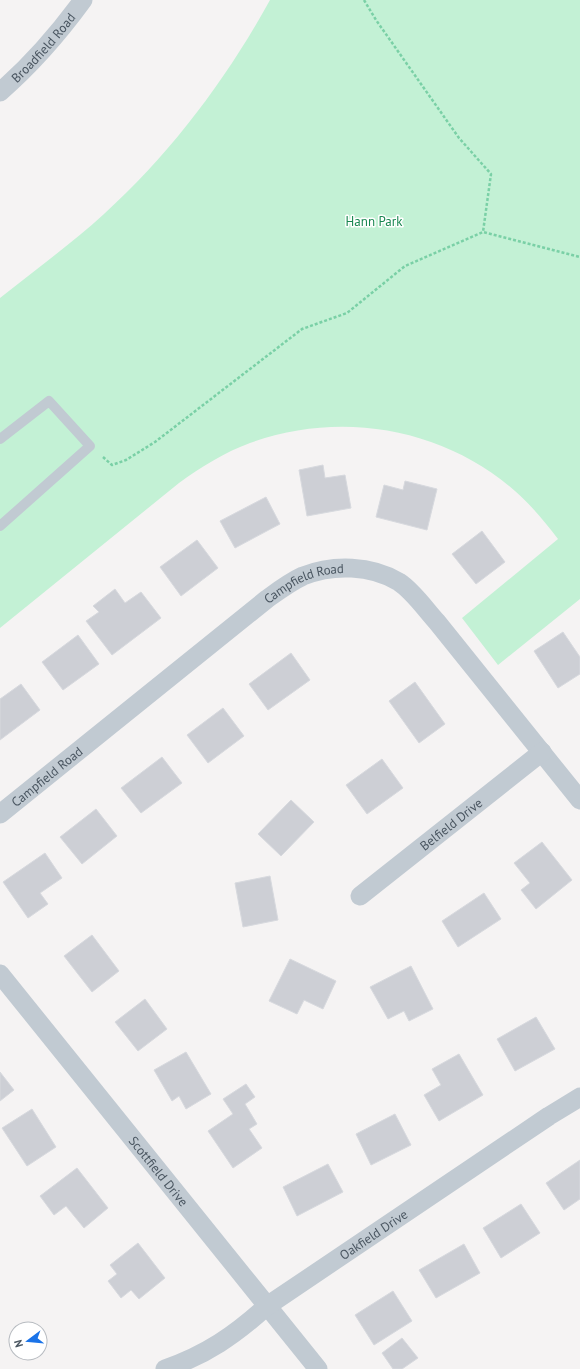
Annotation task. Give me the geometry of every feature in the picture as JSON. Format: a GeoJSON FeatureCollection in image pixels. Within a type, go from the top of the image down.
{"type":"FeatureCollection","features":[{"type":"Feature","properties":{"kind":"street","name":"Broadfield Road"},"geometry":{"type":"LineString","coordinates":[[0,92],[11,83],[46,47],[83,0]]}},
{"type":"Feature","properties":{"kind":"street","name":"Campfield Road"},"geometry":{"type":"LineString","coordinates":[[0,814],[286,585],[321,570],[342,568],[381,574],[399,583],[417,599],[580,800]]}},
{"type":"Feature","properties":{"kind":"street","name":"Belfield Drive"},"geometry":{"type":"LineString","coordinates":[[360,896],[542,752]]}},
{"type":"Feature","properties":{"kind":"street","name":"Scottfield Drive"},"geometry":{"type":"LineString","coordinates":[[0,974],[318,1369]]}},
{"type":"Feature","properties":{"kind":"street","name":"Oakfield Drive"},"geometry":{"type":"LineString","coordinates":[[165,1369],[206,1352],[232,1336],[267,1306],[580,1096]]}},
{"type":"Feature","properties":{"kind":"lane"},"geometry":{"type":"LineString","coordinates":[[0,439],[49,401],[90,446],[0,526]]}},
{"type":"Feature","properties":{"kind":"path"},"geometry":{"type":"LineString","coordinates":[[364,0],[380,26],[459,138],[491,174],[483,232]]}},
{"type":"Feature","properties":{"kind":"path"},"geometry":{"type":"LineString","coordinates":[[90,446],[112,465],[126,460],[155,442],[302,329],[347,313],[405,266],[483,232],[580,257]]}},
{"type":"Feature","properties":{"kind":"green space","name":"Hann Park"},"geometry":{"type":"Polygon","coordinates":[[[270,0],[580,0],[580,599],[498,665],[462,618],[558,539],[527,502],[487,469],[456,452],[424,439],[390,431],[355,427],[320,428],[285,433],[250,443],[213,460],[179,483],[0,628],[0,298],[104,214],[129,191],[152,166],[196,114],[216,87],[253,30],[270,0]]]}},
{"type":"Feature","properties":{"kind":"building"},"geometry":{"type":"Polygon","coordinates":[[[323,465],[325,478],[345,475],[351,508],[307,516],[299,470],[323,465]]]}},
{"type":"Feature","properties":{"kind":"building"},"geometry":{"type":"Polygon","coordinates":[[[405,481],[437,489],[427,530],[376,517],[384,485],[403,490],[405,481]]]}},
{"type":"Feature","properties":{"kind":"building"},"geometry":{"type":"Polygon","coordinates":[[[266,497],[280,524],[235,548],[220,521],[266,497]]]}},
{"type":"Feature","properties":{"kind":"building"},"geometry":{"type":"Polygon","coordinates":[[[482,531],[505,562],[476,584],[452,554],[482,531]]]}},
{"type":"Feature","properties":{"kind":"building"},"geometry":{"type":"Polygon","coordinates":[[[197,540],[218,568],[181,596],[160,567],[197,540]]]}},
{"type":"Feature","properties":{"kind":"building"},"geometry":{"type":"Polygon","coordinates":[[[115,589],[125,603],[141,592],[161,618],[112,655],[86,621],[99,612],[93,606],[115,589]]]}},
{"type":"Feature","properties":{"kind":"building"},"geometry":{"type":"Polygon","coordinates":[[[563,632],[580,657],[580,674],[558,688],[534,651],[563,632]]]}},
{"type":"Feature","properties":{"kind":"building"},"geometry":{"type":"Polygon","coordinates":[[[78,635],[99,664],[63,690],[42,662],[78,635]]]}},
{"type":"Feature","properties":{"kind":"building"},"geometry":{"type":"Polygon","coordinates":[[[291,653],[310,680],[268,710],[249,684],[291,653]]]}},
{"type":"Feature","properties":{"kind":"building"},"geometry":{"type":"Polygon","coordinates":[[[415,682],[445,724],[419,743],[389,701],[415,682]]]}},
{"type":"Feature","properties":{"kind":"building"},"geometry":{"type":"Polygon","coordinates":[[[21,684],[40,710],[0,740],[0,699],[21,684]]]}},
{"type":"Feature","properties":{"kind":"building"},"geometry":{"type":"Polygon","coordinates":[[[223,708],[244,736],[208,763],[187,735],[223,708]]]}},
{"type":"Feature","properties":{"kind":"building"},"geometry":{"type":"Polygon","coordinates":[[[162,757],[182,783],[141,813],[121,788],[162,757]]]}},
{"type":"Feature","properties":{"kind":"building"},"geometry":{"type":"Polygon","coordinates":[[[382,759],[403,788],[367,814],[346,785],[382,759]]]}},
{"type":"Feature","properties":{"kind":"building"},"geometry":{"type":"Polygon","coordinates":[[[291,800],[314,822],[281,856],[258,834],[291,800]]]}},
{"type":"Feature","properties":{"kind":"building"},"geometry":{"type":"Polygon","coordinates":[[[96,809],[117,836],[82,864],[60,837],[96,809]]]}},
{"type":"Feature","properties":{"kind":"building"},"geometry":{"type":"Polygon","coordinates":[[[542,842],[572,880],[536,909],[521,890],[530,883],[514,863],[542,842]]]}},
{"type":"Feature","properties":{"kind":"building"},"geometry":{"type":"Polygon","coordinates":[[[45,853],[62,878],[40,893],[48,904],[28,918],[3,882],[45,853]]]}},
{"type":"Feature","properties":{"kind":"building"},"geometry":{"type":"Polygon","coordinates":[[[270,876],[278,920],[243,927],[235,883],[270,876]]]}},
{"type":"Feature","properties":{"kind":"building"},"geometry":{"type":"Polygon","coordinates":[[[484,893],[501,919],[458,947],[442,921],[484,893]]]}},
{"type":"Feature","properties":{"kind":"building"},"geometry":{"type":"Polygon","coordinates":[[[92,935],[119,971],[92,992],[64,956],[92,935]]]}},
{"type":"Feature","properties":{"kind":"building"},"geometry":{"type":"Polygon","coordinates":[[[290,959],[336,981],[323,1009],[304,1000],[297,1014],[269,1001],[290,959]]]}},
{"type":"Feature","properties":{"kind":"building"},"geometry":{"type":"Polygon","coordinates":[[[411,966],[433,1009],[409,1021],[404,1011],[388,1019],[370,987],[411,966]]]}},
{"type":"Feature","properties":{"kind":"building"},"geometry":{"type":"Polygon","coordinates":[[[145,999],[167,1029],[138,1051],[115,1022],[145,999]]]}},
{"type":"Feature","properties":{"kind":"building"},"geometry":{"type":"Polygon","coordinates":[[[536,1017],[555,1049],[515,1071],[497,1039],[536,1017]]]}},
{"type":"Feature","properties":{"kind":"building"},"geometry":{"type":"Polygon","coordinates":[[[186,1052],[211,1094],[186,1109],[179,1096],[172,1101],[154,1070],[186,1052]]]}},
{"type":"Feature","properties":{"kind":"building"},"geometry":{"type":"Polygon","coordinates":[[[459,1054],[483,1095],[439,1121],[424,1095],[441,1085],[432,1069],[459,1054]]]}},
{"type":"Feature","properties":{"kind":"building"},"geometry":{"type":"Polygon","coordinates":[[[0,1072],[14,1090],[0,1101],[0,1072]]]}},
{"type":"Feature","properties":{"kind":"building"},"geometry":{"type":"Polygon","coordinates":[[[246,1084],[255,1097],[245,1104],[257,1124],[249,1129],[262,1148],[233,1168],[208,1131],[233,1114],[223,1099],[246,1084]]]}},
{"type":"Feature","properties":{"kind":"building"},"geometry":{"type":"Polygon","coordinates":[[[32,1109],[56,1147],[27,1166],[2,1128],[32,1109]]]}},
{"type":"Feature","properties":{"kind":"building"},"geometry":{"type":"Polygon","coordinates":[[[395,1114],[411,1145],[371,1165],[356,1134],[395,1114]]]}},
{"type":"Feature","properties":{"kind":"building"},"geometry":{"type":"Polygon","coordinates":[[[580,1160],[580,1199],[564,1210],[546,1183],[580,1160]]]}},
{"type":"Feature","properties":{"kind":"building"},"geometry":{"type":"Polygon","coordinates":[[[328,1164],[343,1192],[297,1216],[283,1187],[328,1164]]]}},
{"type":"Feature","properties":{"kind":"building"},"geometry":{"type":"Polygon","coordinates":[[[77,1168],[108,1208],[84,1228],[66,1206],[54,1215],[40,1196],[77,1168]]]}},
{"type":"Feature","properties":{"kind":"building"},"geometry":{"type":"Polygon","coordinates":[[[521,1204],[540,1233],[501,1258],[483,1228],[521,1204]]]}},
{"type":"Feature","properties":{"kind":"building"},"geometry":{"type":"Polygon","coordinates":[[[138,1243],[165,1278],[139,1299],[131,1290],[121,1298],[108,1281],[117,1274],[110,1265],[138,1243]]]}},
{"type":"Feature","properties":{"kind":"building"},"geometry":{"type":"Polygon","coordinates":[[[464,1244],[480,1273],[436,1298],[419,1270],[464,1244]]]}},
{"type":"Feature","properties":{"kind":"building"},"geometry":{"type":"Polygon","coordinates":[[[393,1291],[412,1321],[374,1345],[355,1315],[393,1291]]]}},
{"type":"Feature","properties":{"kind":"building"},"geometry":{"type":"Polygon","coordinates":[[[402,1338],[418,1358],[402,1369],[393,1369],[382,1353],[402,1338]]]}}]}
